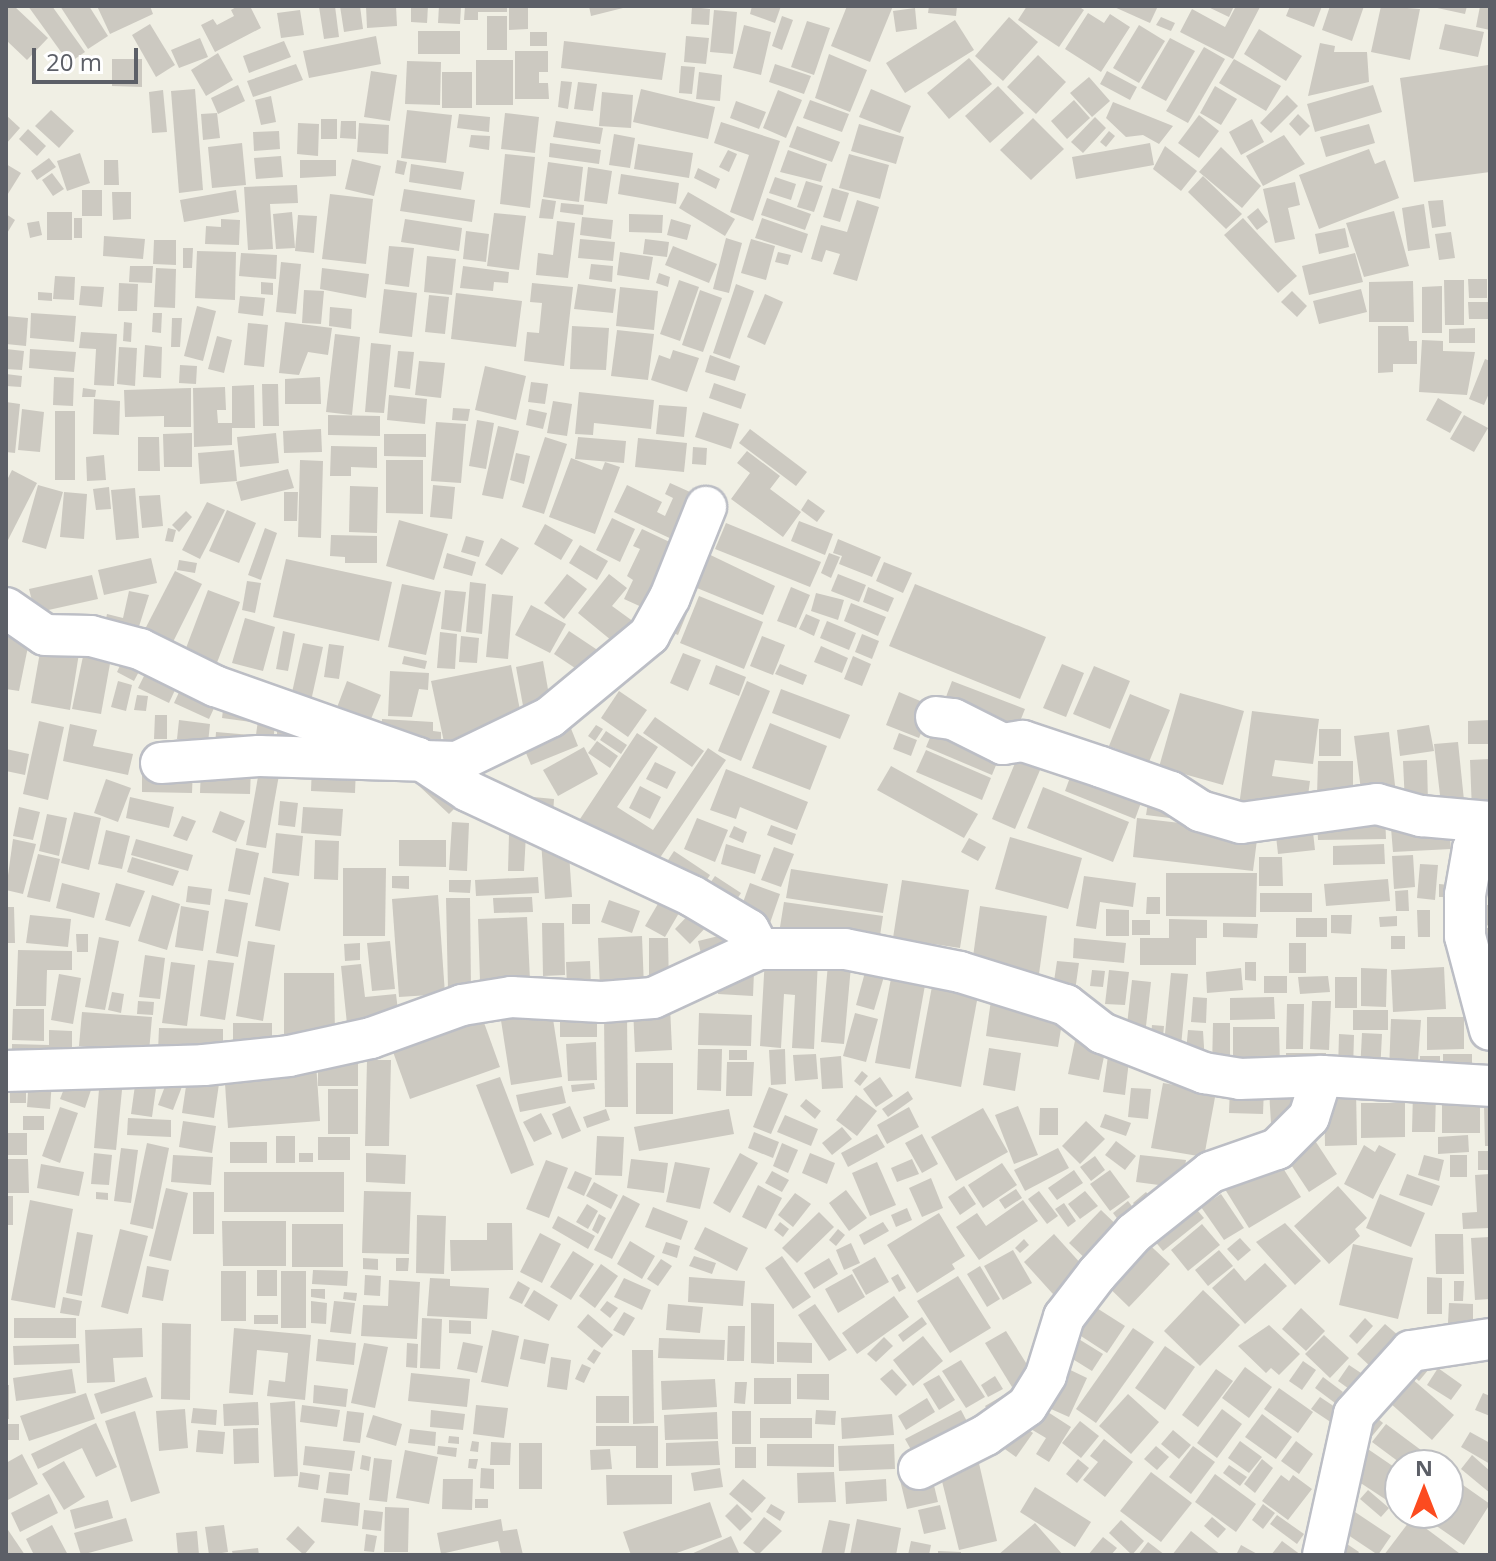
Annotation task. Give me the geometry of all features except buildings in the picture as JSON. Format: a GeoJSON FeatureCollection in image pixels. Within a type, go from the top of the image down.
{"type":"FeatureCollection","features":[{"type":"Feature","properties":{"kind":"street"},"geometry":{"type":"LineString","coordinates":[[161,763],[259,756],[418,758],[457,762],[550,717],[649,635],[670,597],[706,507]]}},
{"type":"Feature","properties":{"kind":"street"},"geometry":{"type":"LineString","coordinates":[[6,608],[45,635],[91,636],[140,649],[215,686],[418,758],[468,791],[692,896],[749,930],[759,949]]}},
{"type":"Feature","properties":{"kind":"street"},"geometry":{"type":"LineString","coordinates":[[936,717],[953,719],[1003,744],[1023,741],[1101,767],[1171,792],[1200,811],[1241,823],[1377,804],[1421,816],[1490,822]]}},
{"type":"Feature","properties":{"kind":"street"},"geometry":{"type":"LineString","coordinates":[[1490,835],[1473,849],[1465,936],[1490,1030]]}},
{"type":"Feature","properties":{"kind":"street"},"geometry":{"type":"LineString","coordinates":[[6,1071],[204,1065],[289,1056],[371,1038],[462,1005],[511,997],[602,1002],[653,998],[759,949],[845,949],[960,972],[1066,1005],[1102,1033],[1204,1073],[1240,1079],[1322,1076],[1490,1086]]}},
{"type":"Feature","properties":{"kind":"street"},"geometry":{"type":"LineString","coordinates":[[919,1469],[986,1435],[1027,1406],[1046,1375],[1064,1317],[1097,1274],[1134,1233],[1211,1172],[1277,1149],[1309,1117],[1322,1076]]}},
{"type":"Feature","properties":{"kind":"street"},"geometry":{"type":"LineString","coordinates":[[1323,1555],[1354,1414],[1411,1351],[1490,1339]]}}]}
